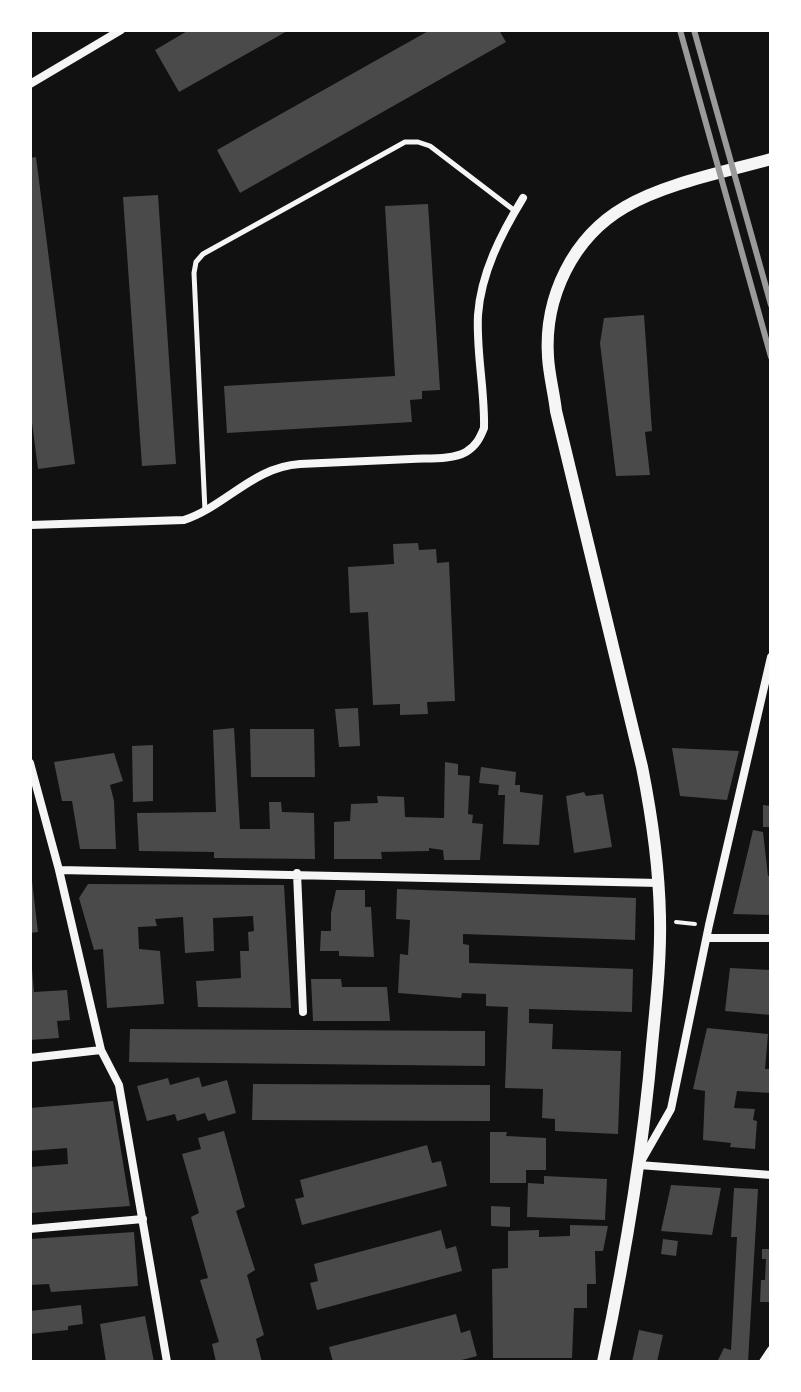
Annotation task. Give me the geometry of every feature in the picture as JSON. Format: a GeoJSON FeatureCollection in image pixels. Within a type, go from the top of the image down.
{"type":"FeatureCollection","features":[{"type":"Feature","properties":{"kind":"street"},"geometry":{"type":"LineString","coordinates":[[97,30],[103,40]]}},
{"type":"Feature","properties":{"kind":"street"},"geometry":{"type":"LineString","coordinates":[[30,84],[121,30]]}},
{"type":"Feature","properties":{"kind":"street"},"geometry":{"type":"LineString","coordinates":[[603,1362],[639,1165],[654,1029],[659,883],[642,767],[556,411],[548,355],[551,311],[562,276],[583,241],[625,207],[668,189],[771,159]]}},
{"type":"Feature","properties":{"kind":"street"},"geometry":{"type":"LineString","coordinates":[[30,525],[184,520],[205,513],[250,480],[270,470],[295,465],[465,453],[478,443],[484,428],[478,317],[481,288],[504,229],[523,198]]}},
{"type":"Feature","properties":{"kind":"street"},"geometry":{"type":"LineString","coordinates":[[639,1165],[671,1109],[709,925],[771,657]]}},
{"type":"Feature","properties":{"kind":"street"},"geometry":{"type":"LineString","coordinates":[[30,763],[59,870],[101,1050],[119,1085],[167,1362]]}},
{"type":"Feature","properties":{"kind":"street"},"geometry":{"type":"LineString","coordinates":[[59,870],[659,883]]}},
{"type":"Feature","properties":{"kind":"street"},"geometry":{"type":"LineString","coordinates":[[297,873],[303,1012]]}},
{"type":"Feature","properties":{"kind":"street"},"geometry":{"type":"LineString","coordinates":[[707,938],[771,938]]}},
{"type":"Feature","properties":{"kind":"street"},"geometry":{"type":"LineString","coordinates":[[30,1058],[101,1050]]}},
{"type":"Feature","properties":{"kind":"street"},"geometry":{"type":"LineString","coordinates":[[639,1165],[771,1175]]}},
{"type":"Feature","properties":{"kind":"street"},"geometry":{"type":"LineString","coordinates":[[30,1229],[143,1219]]}},
{"type":"Feature","properties":{"kind":"street"},"geometry":{"type":"LineString","coordinates":[[763,1362],[771,1350]]}},
{"type":"Feature","properties":{"kind":"lane"},"geometry":{"type":"LineString","coordinates":[[205,513],[194,273],[196,262],[203,254],[405,142],[430,146],[515,211]]}},
{"type":"Feature","properties":{"kind":"path"},"geometry":{"type":"LineString","coordinates":[[660,921],[709,925]]}},
{"type":"Feature","properties":{"kind":"building"},"geometry":{"type":"Polygon","coordinates":[[[189,30],[289,30],[179,92],[155,50],[189,30]]]}},
{"type":"Feature","properties":{"kind":"building"},"geometry":{"type":"Polygon","coordinates":[[[430,30],[499,30],[506,42],[240,193],[217,150],[430,30]]]}},
{"type":"Feature","properties":{"kind":"building"},"geometry":{"type":"Polygon","coordinates":[[[36,157],[75,464],[38,469],[30,407],[30,158],[36,157]]]}},
{"type":"Feature","properties":{"kind":"building"},"geometry":{"type":"Polygon","coordinates":[[[158,195],[176,464],[142,466],[123,197],[158,195]]]}},
{"type":"Feature","properties":{"kind":"building"},"geometry":{"type":"Polygon","coordinates":[[[428,204],[440,390],[422,391],[422,399],[410,400],[412,422],[227,433],[224,386],[395,376],[385,206],[428,204]]]}},
{"type":"Feature","properties":{"kind":"building"},"geometry":{"type":"Polygon","coordinates":[[[644,315],[652,431],[645,432],[650,475],[616,476],[600,343],[604,318],[644,315]]]}},
{"type":"Feature","properties":{"kind":"building"},"geometry":{"type":"Polygon","coordinates":[[[418,543],[419,550],[436,549],[437,563],[449,562],[455,701],[427,702],[428,714],[400,715],[400,704],[373,705],[368,612],[350,613],[348,567],[394,564],[393,544],[418,543]]]}},
{"type":"Feature","properties":{"kind":"building"},"geometry":{"type":"Polygon","coordinates":[[[358,708],[360,746],[339,747],[335,709],[358,708]]]}},
{"type":"Feature","properties":{"kind":"building"},"geometry":{"type":"Polygon","coordinates":[[[234,728],[240,829],[270,829],[269,802],[281,802],[282,812],[314,813],[315,859],[214,858],[214,852],[139,851],[137,813],[216,812],[213,730],[234,728]]]}},
{"type":"Feature","properties":{"kind":"building"},"geometry":{"type":"Polygon","coordinates":[[[250,729],[314,729],[315,777],[251,777],[250,729]]]}},
{"type":"Feature","properties":{"kind":"building"},"geometry":{"type":"Polygon","coordinates":[[[153,745],[153,801],[133,802],[132,746],[153,745]]]}},
{"type":"Feature","properties":{"kind":"building"},"geometry":{"type":"Polygon","coordinates":[[[672,748],[739,751],[727,800],[680,796],[672,748]]]}},
{"type":"Feature","properties":{"kind":"building"},"geometry":{"type":"Polygon","coordinates":[[[114,753],[123,781],[110,785],[114,801],[116,849],[80,849],[72,801],[62,801],[54,762],[114,753]]]}},
{"type":"Feature","properties":{"kind":"building"},"geometry":{"type":"Polygon","coordinates":[[[445,762],[458,764],[458,775],[470,776],[468,814],[473,815],[472,823],[483,824],[480,860],[444,860],[443,850],[429,848],[429,851],[381,852],[382,859],[334,859],[334,822],[350,821],[351,804],[378,803],[377,796],[404,797],[405,817],[444,818],[445,762]]]}},
{"type":"Feature","properties":{"kind":"building"},"geometry":{"type":"Polygon","coordinates":[[[481,767],[516,772],[515,785],[520,785],[520,792],[543,795],[539,845],[503,844],[505,795],[498,795],[499,785],[479,783],[481,767]]]}},
{"type":"Feature","properties":{"kind":"building"},"geometry":{"type":"Polygon","coordinates":[[[584,792],[586,796],[603,794],[612,847],[574,853],[566,796],[584,792]]]}},
{"type":"Feature","properties":{"kind":"building"},"geometry":{"type":"Polygon","coordinates":[[[763,805],[771,806],[771,827],[763,827],[763,805]]]}},
{"type":"Feature","properties":{"kind":"building"},"geometry":{"type":"Polygon","coordinates":[[[753,830],[763,832],[768,876],[771,876],[771,915],[733,914],[753,830]]]}},
{"type":"Feature","properties":{"kind":"building"},"geometry":{"type":"Polygon","coordinates":[[[30,881],[38,932],[30,933],[30,881]]]}},
{"type":"Feature","properties":{"kind":"building"},"geometry":{"type":"Polygon","coordinates":[[[88,884],[284,885],[291,1008],[198,1007],[196,981],[241,978],[240,951],[249,951],[248,932],[254,931],[253,916],[213,918],[214,951],[185,953],[183,917],[155,919],[157,926],[138,927],[139,949],[160,951],[164,1004],[107,1008],[103,949],[94,950],[79,898],[88,884]]]}},
{"type":"Feature","properties":{"kind":"building"},"geometry":{"type":"Polygon","coordinates":[[[397,889],[636,898],[635,940],[463,934],[463,944],[469,945],[469,963],[633,969],[632,1012],[529,1009],[529,1023],[553,1024],[552,1049],[621,1051],[618,1134],[555,1131],[555,1119],[542,1118],[543,1089],[505,1088],[508,1007],[486,1006],[486,994],[462,993],[461,998],[398,993],[400,954],[408,955],[410,920],[396,919],[397,889]]]}},
{"type":"Feature","properties":{"kind":"building"},"geometry":{"type":"Polygon","coordinates":[[[336,890],[365,890],[365,907],[371,907],[374,957],[339,956],[339,951],[320,951],[321,931],[331,931],[336,890]]]}},
{"type":"Feature","properties":{"kind":"building"},"geometry":{"type":"Polygon","coordinates":[[[730,968],[771,970],[771,1015],[725,1011],[730,968]]]}},
{"type":"Feature","properties":{"kind":"building"},"geometry":{"type":"Polygon","coordinates":[[[30,969],[34,992],[67,990],[70,1020],[57,1021],[59,1038],[30,1040],[30,969]]]}},
{"type":"Feature","properties":{"kind":"building"},"geometry":{"type":"Polygon","coordinates":[[[311,979],[341,979],[342,987],[387,987],[390,1021],[313,1021],[311,979]]]}},
{"type":"Feature","properties":{"kind":"building"},"geometry":{"type":"Polygon","coordinates":[[[707,1028],[768,1034],[765,1069],[771,1069],[771,1093],[737,1091],[734,1108],[755,1109],[755,1149],[703,1140],[705,1091],[693,1089],[707,1028]]]}},
{"type":"Feature","properties":{"kind":"building"},"geometry":{"type":"Polygon","coordinates":[[[130,1029],[485,1031],[485,1066],[129,1062],[130,1029]]]}},
{"type":"Feature","properties":{"kind":"building"},"geometry":{"type":"Polygon","coordinates":[[[199,1077],[202,1087],[227,1080],[236,1113],[208,1121],[205,1113],[177,1121],[175,1114],[147,1121],[137,1086],[168,1078],[170,1085],[199,1077]]]}},
{"type":"Feature","properties":{"kind":"building"},"geometry":{"type":"Polygon","coordinates":[[[253,1084],[490,1085],[490,1121],[252,1120],[253,1084]]]}},
{"type":"Feature","properties":{"kind":"building"},"geometry":{"type":"Polygon","coordinates":[[[113,1101],[130,1206],[30,1213],[30,1167],[68,1164],[67,1148],[30,1151],[30,1108],[113,1101]]]}},
{"type":"Feature","properties":{"kind":"building"},"geometry":{"type":"Polygon","coordinates":[[[224,1131],[245,1207],[236,1211],[255,1270],[247,1275],[264,1335],[256,1339],[262,1362],[216,1362],[212,1344],[219,1342],[200,1280],[208,1278],[191,1217],[199,1213],[182,1154],[201,1149],[198,1138],[224,1131]]]}},
{"type":"Feature","properties":{"kind":"building"},"geometry":{"type":"Polygon","coordinates":[[[490,1132],[546,1138],[546,1170],[526,1170],[526,1183],[490,1183],[490,1132]]]}},
{"type":"Feature","properties":{"kind":"building"},"geometry":{"type":"Polygon","coordinates":[[[427,1145],[432,1163],[441,1161],[447,1186],[302,1225],[295,1199],[304,1197],[300,1180],[427,1145]]]}},
{"type":"Feature","properties":{"kind":"building"},"geometry":{"type":"Polygon","coordinates":[[[544,1176],[607,1179],[605,1220],[527,1217],[528,1183],[544,1184],[544,1176]]]}},
{"type":"Feature","properties":{"kind":"building"},"geometry":{"type":"Polygon","coordinates":[[[671,1185],[721,1188],[712,1235],[661,1231],[671,1185]]]}},
{"type":"Feature","properties":{"kind":"building"},"geometry":{"type":"Polygon","coordinates":[[[734,1188],[758,1189],[748,1362],[717,1362],[724,1348],[731,1350],[737,1237],[731,1237],[734,1188]]]}},
{"type":"Feature","properties":{"kind":"building"},"geometry":{"type":"Polygon","coordinates":[[[491,1206],[510,1207],[510,1227],[491,1226],[491,1206]]]}},
{"type":"Feature","properties":{"kind":"building"},"geometry":{"type":"Polygon","coordinates":[[[570,1225],[608,1226],[603,1251],[595,1251],[596,1284],[587,1284],[587,1308],[574,1308],[572,1358],[493,1358],[492,1269],[508,1268],[508,1231],[539,1230],[539,1237],[570,1236],[570,1225]]]}},
{"type":"Feature","properties":{"kind":"building"},"geometry":{"type":"Polygon","coordinates":[[[441,1230],[446,1249],[456,1246],[462,1271],[317,1310],[310,1283],[318,1281],[314,1264],[441,1230]]]}},
{"type":"Feature","properties":{"kind":"building"},"geometry":{"type":"Polygon","coordinates":[[[134,1232],[138,1286],[51,1292],[49,1284],[30,1285],[30,1239],[134,1232]]]}},
{"type":"Feature","properties":{"kind":"building"},"geometry":{"type":"Polygon","coordinates":[[[663,1239],[678,1241],[676,1256],[661,1254],[663,1239]]]}},
{"type":"Feature","properties":{"kind":"building"},"geometry":{"type":"Polygon","coordinates":[[[762,1249],[771,1249],[771,1302],[760,1302],[766,1259],[762,1259],[762,1249]]]}},
{"type":"Feature","properties":{"kind":"building"},"geometry":{"type":"Polygon","coordinates":[[[81,1305],[83,1324],[68,1326],[68,1330],[30,1334],[30,1311],[81,1305]]]}},
{"type":"Feature","properties":{"kind":"building"},"geometry":{"type":"Polygon","coordinates":[[[456,1314],[461,1333],[470,1330],[477,1356],[454,1362],[333,1362],[329,1347],[456,1314]]]}},
{"type":"Feature","properties":{"kind":"building"},"geometry":{"type":"Polygon","coordinates":[[[145,1316],[154,1362],[106,1362],[100,1324],[145,1316]]]}},
{"type":"Feature","properties":{"kind":"building"},"geometry":{"type":"Polygon","coordinates":[[[639,1330],[663,1335],[657,1362],[632,1362],[639,1330]]]}},
{"type":"Feature","properties":{"kind":"railway"},"geometry":{"type":"LineString","coordinates":[[680,30],[771,357]]}},
{"type":"Feature","properties":{"kind":"railway"},"geometry":{"type":"LineString","coordinates":[[694,30],[771,305]]}}]}
